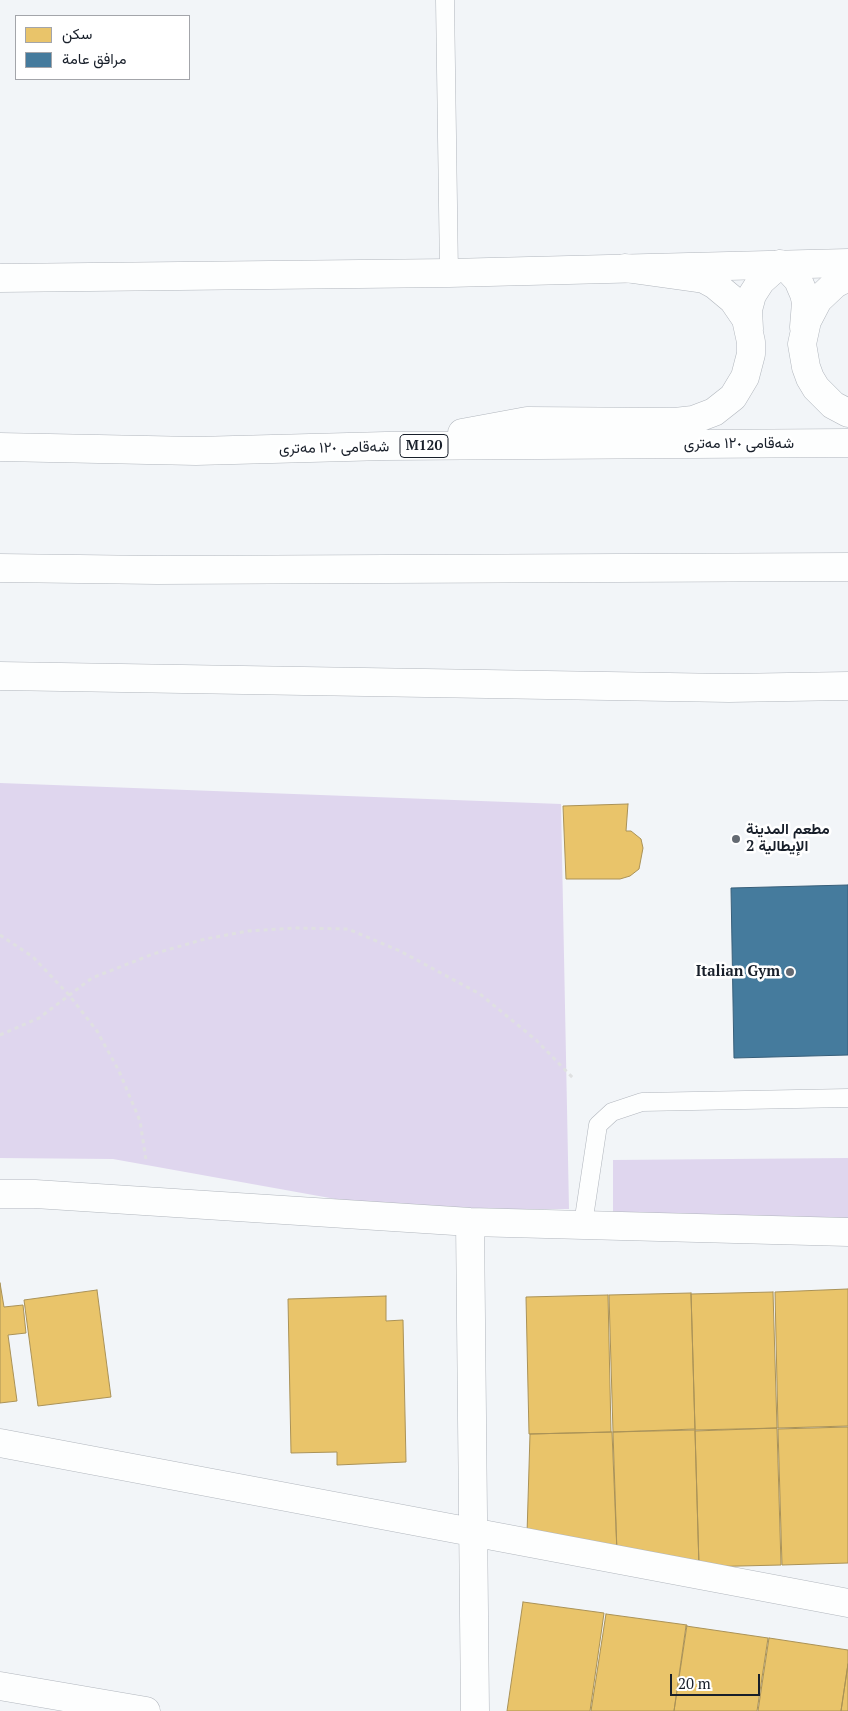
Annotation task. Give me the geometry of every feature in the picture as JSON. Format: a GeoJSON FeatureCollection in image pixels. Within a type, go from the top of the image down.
{"type":"FeatureCollection","features":[{"type":"Feature","properties":{"kind":"main road"},"geometry":{"type":"LineString","coordinates":[[0,278],[449,273],[848,263]]}},
{"type":"Feature","properties":{"kind":"main road"},"geometry":{"type":"LineString","coordinates":[[749,331],[748,310],[752,295],[761,281],[780,264]]}},
{"type":"Feature","properties":{"kind":"main road"},"geometry":{"type":"LineString","coordinates":[[780,264],[787,268],[798,280],[804,294],[806,309],[803,356],[810,378],[824,397],[833,405],[848,413]]}},
{"type":"Feature","properties":{"kind":"main road"},"geometry":{"type":"LineString","coordinates":[[386,446],[527,421],[676,422],[698,418],[714,412],[724,405],[740,387],[749,366],[751,342],[749,331],[746,319],[737,304],[724,291],[704,279],[625,268]]}},
{"type":"Feature","properties":{"kind":"main road"},"geometry":{"type":"LineString","coordinates":[[804,332],[811,310],[818,300],[835,284],[848,277]]}},
{"type":"Feature","properties":{"kind":"main road","name":"شەقامی ١٢٠ مەتری"},"geometry":{"type":"LineString","coordinates":[[0,446],[196,451],[386,446],[848,444]]}},
{"type":"Feature","properties":{"kind":"main road"},"geometry":{"type":"LineString","coordinates":[[0,568],[177,570],[848,567]]}},
{"type":"Feature","properties":{"kind":"main road"},"geometry":{"type":"LineString","coordinates":[[0,676],[729,688],[848,686]]}},
{"type":"Feature","properties":{"kind":"main road"},"geometry":{"type":"LineString","coordinates":[[0,1194],[35,1194],[470,1222],[848,1232]]}},
{"type":"Feature","properties":{"kind":"main road"},"geometry":{"type":"LineString","coordinates":[[470,1222],[475,1711]]}},
{"type":"Feature","properties":{"kind":"main road"},"geometry":{"type":"LineString","coordinates":[[0,1443],[848,1602]]}},
{"type":"Feature","properties":{"kind":"main road"},"geometry":{"type":"LineString","coordinates":[[0,1686],[146,1711]]}},
{"type":"Feature","properties":{"kind":"lane"},"geometry":{"type":"LineString","coordinates":[[445,0],[449,273]]}},
{"type":"Feature","properties":{"kind":"lane"},"geometry":{"type":"LineString","coordinates":[[583,1224],[598,1125],[612,1112],[642,1102],[848,1098]]}},
{"type":"Feature","properties":{"kind":"path"},"geometry":{"type":"LineString","coordinates":[[0,1035],[39,1018],[92,978],[153,954],[205,939],[248,931],[295,928],[348,929],[400,951],[480,994],[536,1040],[574,1079]]}},
{"type":"Feature","properties":{"kind":"path"},"geometry":{"type":"LineString","coordinates":[[0,935],[33,957],[69,995],[96,1031],[119,1071],[140,1122],[146,1160]]}},
{"type":"Feature","properties":{"kind":"shaded area"},"geometry":{"type":"Polygon","coordinates":[[[0,783],[561,804],[569,1209],[346,1210],[341,1200],[113,1159],[0,1158],[0,783]]]}},
{"type":"Feature","properties":{"kind":"shaded area"},"geometry":{"type":"Polygon","coordinates":[[[848,1158],[848,1220],[613,1223],[613,1160],[848,1158]]]}},
{"type":"Feature","properties":{"kind":"building: سكن"},"geometry":{"type":"Polygon","coordinates":[[[628,804],[626,831],[631,831],[641,839],[643,848],[639,869],[630,876],[620,879],[566,879],[563,806],[628,804]]]}},
{"type":"Feature","properties":{"kind":"building: سكن"},"geometry":{"type":"Polygon","coordinates":[[[0,1283],[4,1307],[23,1305],[26,1333],[8,1335],[17,1401],[0,1403],[0,1283]]]}},
{"type":"Feature","properties":{"kind":"building: سكن"},"geometry":{"type":"Polygon","coordinates":[[[848,1289],[848,1426],[778,1428],[775,1292],[848,1289]]]}},
{"type":"Feature","properties":{"kind":"building: سكن"},"geometry":{"type":"Polygon","coordinates":[[[97,1290],[111,1397],[38,1406],[24,1300],[97,1290]]]}},
{"type":"Feature","properties":{"kind":"building: سكن"},"geometry":{"type":"Polygon","coordinates":[[[773,1292],[777,1428],[695,1430],[691,1294],[773,1292]]]}},
{"type":"Feature","properties":{"kind":"building: سكن"},"geometry":{"type":"Polygon","coordinates":[[[691,1293],[695,1429],[613,1432],[609,1295],[691,1293]]]}},
{"type":"Feature","properties":{"kind":"building: سكن"},"geometry":{"type":"Polygon","coordinates":[[[608,1295],[611,1432],[529,1434],[526,1297],[608,1295]]]}},
{"type":"Feature","properties":{"kind":"building: سكن"},"geometry":{"type":"Polygon","coordinates":[[[386,1296],[386,1321],[403,1320],[406,1462],[337,1465],[337,1452],[291,1453],[288,1299],[386,1296]]]}},
{"type":"Feature","properties":{"kind":"building: سكن"},"geometry":{"type":"Polygon","coordinates":[[[848,1427],[848,1563],[782,1565],[778,1429],[848,1427]]]}},
{"type":"Feature","properties":{"kind":"building: سكن"},"geometry":{"type":"Polygon","coordinates":[[[777,1428],[781,1565],[699,1567],[695,1431],[777,1428]]]}},
{"type":"Feature","properties":{"kind":"building: سكن"},"geometry":{"type":"Polygon","coordinates":[[[695,1430],[699,1566],[617,1553],[613,1432],[695,1430]]]}},
{"type":"Feature","properties":{"kind":"building: سكن"},"geometry":{"type":"Polygon","coordinates":[[[612,1432],[617,1553],[527,1534],[530,1434],[612,1432]]]}},
{"type":"Feature","properties":{"kind":"building: سكن"},"geometry":{"type":"Polygon","coordinates":[[[523,1602],[604,1613],[590,1711],[507,1711],[523,1602]]]}},
{"type":"Feature","properties":{"kind":"building: سكن"},"geometry":{"type":"Polygon","coordinates":[[[606,1614],[687,1625],[674,1711],[591,1711],[606,1614]]]}},
{"type":"Feature","properties":{"kind":"building: سكن"},"geometry":{"type":"Polygon","coordinates":[[[686,1626],[768,1638],[757,1711],[674,1711],[686,1626]]]}},
{"type":"Feature","properties":{"kind":"building: سكن"},"geometry":{"type":"Polygon","coordinates":[[[769,1638],[848,1650],[848,1664],[841,1711],[758,1711],[769,1638]]]}},
{"type":"Feature","properties":{"kind":"building: سكن"},"geometry":{"type":"Polygon","coordinates":[[[848,1664],[848,1711],[841,1711],[848,1664]]]}},
{"type":"Feature","properties":{"kind":"building: مرافق عامة","name":"Italian Gym"},"geometry":{"type":"Polygon","coordinates":[[[848,885],[848,1055],[734,1058],[731,888],[848,885]]]}},
{"type":"Feature","properties":{"kind":"place","name":"مطعم المدينة الإيطالية 2"},"geometry":{"type":"Point","coordinates":[736,839]}},
{"type":"Feature","properties":{"kind":"place","name":"Italian Gym"},"geometry":{"type":"Point","coordinates":[790,972]}}]}
